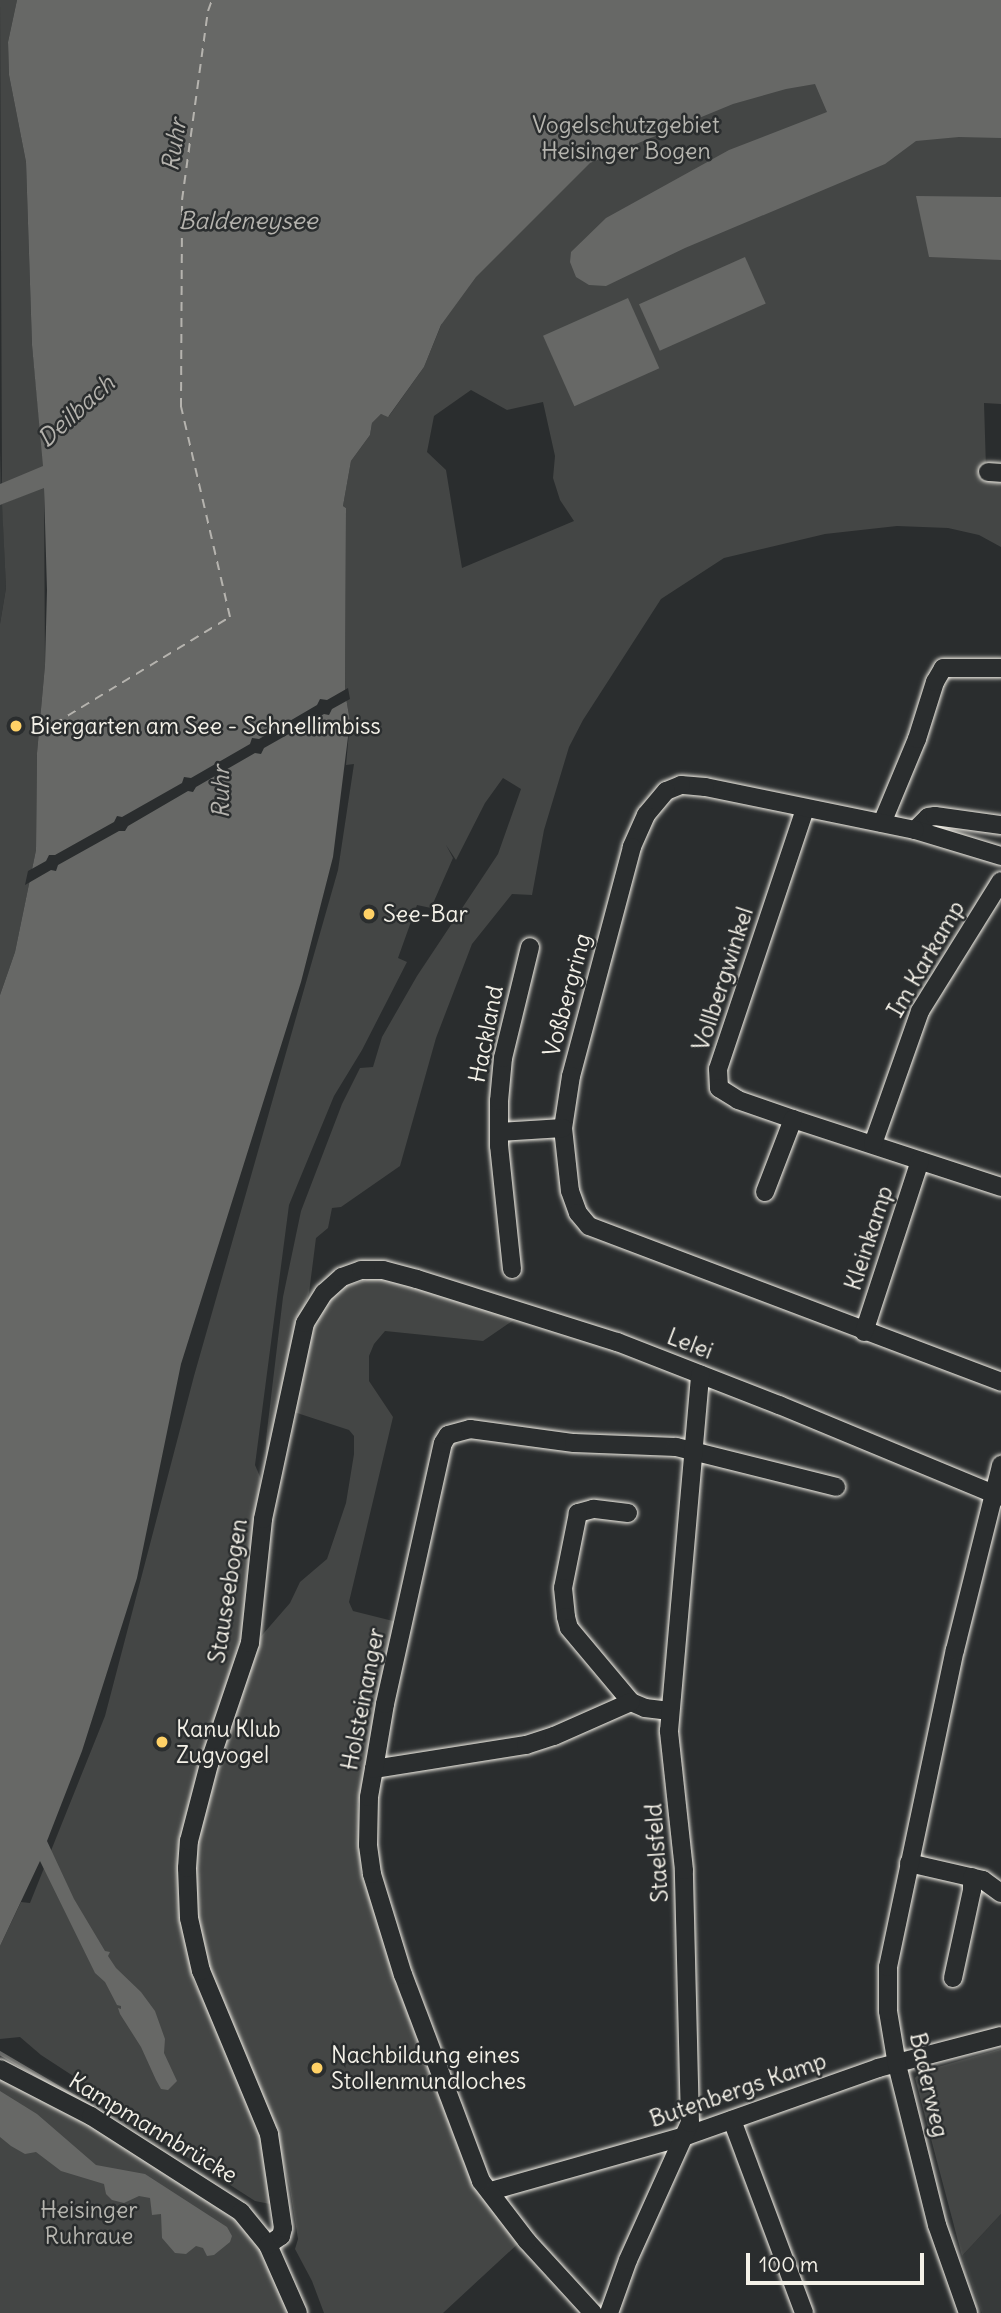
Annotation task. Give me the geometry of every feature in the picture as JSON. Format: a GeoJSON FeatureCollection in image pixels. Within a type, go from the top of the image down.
{"type":"FeatureCollection","features":[{"type":"Feature","properties":{"kind":"street"},"geometry":{"type":"LineString","coordinates":[[1001,668],[943,668],[935,682],[904,773],[882,823],[1001,856]]}},
{"type":"Feature","properties":{"kind":"street","name":"Voßbergring"},"geometry":{"type":"LineString","coordinates":[[882,823],[689,785],[673,787],[654,802],[632,847],[571,1076],[563,1128],[570,1191],[578,1213],[589,1226],[1001,1382]]}},
{"type":"Feature","properties":{"kind":"street","name":"Vollbergwinkel"},"geometry":{"type":"LineString","coordinates":[[805,809],[717,1080],[725,1094],[1001,1187]]}},
{"type":"Feature","properties":{"kind":"street"},"geometry":{"type":"LineString","coordinates":[[915,830],[928,817],[935,816],[1001,825]]}},
{"type":"Feature","properties":{"kind":"street","name":"Im Karkamp"},"geometry":{"type":"LineString","coordinates":[[873,1144],[920,1011],[1001,881]]}},
{"type":"Feature","properties":{"kind":"street","name":"Hackland"},"geometry":{"type":"LineString","coordinates":[[512,1269],[499,1132],[503,1058],[530,947]]}},
{"type":"Feature","properties":{"kind":"street"},"geometry":{"type":"LineString","coordinates":[[765,1192],[793,1119]]}},
{"type":"Feature","properties":{"kind":"street"},"geometry":{"type":"LineString","coordinates":[[499,1132],[563,1128]]}},
{"type":"Feature","properties":{"kind":"street","name":"Kleinkamp"},"geometry":{"type":"LineString","coordinates":[[864,1332],[920,1161]]}},
{"type":"Feature","properties":{"kind":"street","name":"Lelei"},"geometry":{"type":"LineString","coordinates":[[351,1273],[383,1270],[617,1342],[998,1496]]}},
{"type":"Feature","properties":{"kind":"street","name":"Stauseebogen"},"geometry":{"type":"LineString","coordinates":[[268,2245],[281,2236],[283,2228],[269,2134],[196,1953],[187,1898],[189,1841],[209,1764],[250,1643],[263,1519],[305,1323],[324,1293],[351,1273]]}},
{"type":"Feature","properties":{"kind":"street","name":"Staelsfeld"},"geometry":{"type":"LineString","coordinates":[[609,2313],[628,2260],[686,2136],[690,2114],[686,1906],[670,1711],[700,1374]]}},
{"type":"Feature","properties":{"kind":"street","name":"Holsteinanger"},"geometry":{"type":"LineString","coordinates":[[593,2313],[527,2241],[481,2181],[439,2076],[382,1914],[372,1874],[368,1845],[369,1797],[385,1703],[440,1452],[448,1435],[470,1429],[574,1443],[694,1450],[836,1487]]}},
{"type":"Feature","properties":{"kind":"street","name":"Baderweg"},"geometry":{"type":"LineString","coordinates":[[968,2313],[937,2225],[897,2065],[888,2011],[888,1967],[955,1650],[998,1496],[1001,1465]]}},
{"type":"Feature","properties":{"kind":"street"},"geometry":{"type":"LineString","coordinates":[[628,1513],[593,1509],[578,1513],[563,1588],[569,1628],[631,1702],[652,1710],[670,1711]]}},
{"type":"Feature","properties":{"kind":"street"},"geometry":{"type":"LineString","coordinates":[[374,1769],[526,1745],[554,1736],[631,1702]]}},
{"type":"Feature","properties":{"kind":"street"},"geometry":{"type":"LineString","coordinates":[[909,1863],[983,1880],[1001,1893]]}},
{"type":"Feature","properties":{"kind":"street"},"geometry":{"type":"LineString","coordinates":[[953,1978],[972,1890],[972,1877]]}},
{"type":"Feature","properties":{"kind":"street","name":"Butenbergs Kamp"},"geometry":{"type":"LineString","coordinates":[[491,2191],[686,2136],[866,2072],[1001,2036]]}},
{"type":"Feature","properties":{"kind":"street","name":"Kampmannbrücke"},"geometry":{"type":"LineString","coordinates":[[0,2069],[91,2116],[225,2199],[241,2212],[268,2245],[298,2313]]}},
{"type":"Feature","properties":{"kind":"street"},"geometry":{"type":"LineString","coordinates":[[732,2120],[804,2313]]}},
{"type":"Feature","properties":{"kind":"shaded area"},"geometry":{"type":"Polygon","coordinates":[[[0,450],[6,588],[0,624],[0,450]]]}},
{"type":"Feature","properties":{"kind":"shaded area"},"geometry":{"type":"Polygon","coordinates":[[[1001,2214],[1001,2313],[982,2313],[962,2256],[1001,2214]]]}},
{"type":"Feature","properties":{"kind":"green space"},"geometry":{"type":"Polygon","coordinates":[[[0,0],[17,0],[8,42],[9,75],[26,162],[32,345],[44,467],[2,484],[0,0]]]}},
{"type":"Feature","properties":{"kind":"green space","name":"Vogelschutzgebiet Heisinger Bogen"},"geometry":{"type":"Polygon","coordinates":[[[1001,0],[1001,197],[917,197],[989,258],[1001,260],[1001,404],[984,403],[986,468],[1001,475],[1001,547],[979,535],[948,528],[897,526],[825,534],[724,558],[661,599],[583,720],[569,747],[544,830],[532,895],[512,894],[472,944],[436,1038],[400,1166],[341,1207],[332,1208],[328,1228],[316,1238],[309,1293],[298,1324],[269,1459],[266,1458],[266,1439],[283,1297],[301,1211],[342,1104],[360,1068],[373,1067],[382,1037],[417,976],[498,854],[521,789],[503,778],[485,803],[456,860],[446,845],[453,858],[431,908],[417,905],[398,958],[407,962],[362,1050],[334,1096],[289,1205],[255,1465],[261,1479],[238,1664],[184,1826],[178,1860],[179,1908],[194,1982],[239,2071],[262,2128],[275,2205],[255,2201],[115,2111],[110,2100],[41,2055],[20,2037],[0,2039],[0,1946],[21,1902],[30,1903],[105,1716],[194,1376],[338,870],[354,764],[346,765],[350,721],[345,692],[346,508],[343,506],[351,461],[370,435],[372,423],[381,414],[389,416],[424,367],[442,323],[459,181],[1001,0]],[[471,390],[434,416],[427,452],[446,470],[462,568],[574,521],[560,500],[553,478],[555,456],[543,402],[507,410],[471,390]]]}},
{"type":"Feature","properties":{"kind":"green space"},"geometry":{"type":"Polygon","coordinates":[[[44,487],[45,665],[37,753],[36,850],[15,952],[0,995],[0,624],[6,588],[2,504],[44,487]]]}},
{"type":"Feature","properties":{"kind":"green space"},"geometry":{"type":"Polygon","coordinates":[[[378,1277],[521,1315],[483,1341],[385,1331],[374,1344],[369,1356],[369,1381],[393,1417],[349,1602],[353,1611],[397,1622],[380,1688],[358,1804],[361,1873],[430,2072],[475,2181],[523,2239],[443,2313],[324,2313],[312,2281],[295,2249],[298,2239],[290,2189],[271,2116],[221,2003],[200,1942],[193,1875],[197,1835],[211,1778],[240,1701],[257,1641],[290,1603],[300,1582],[327,1559],[346,1503],[354,1454],[354,1436],[349,1430],[294,1412],[312,1333],[324,1302],[341,1287],[378,1277]]]}},
{"type":"Feature","properties":{"kind":"green space"},"geometry":{"type":"Polygon","coordinates":[[[1001,2049],[1001,2214],[962,2256],[915,2078],[920,2072],[1001,2049]]]}},
{"type":"Feature","properties":{"kind":"green space","name":"Heisinger Ruhraue"},"geometry":{"type":"Polygon","coordinates":[[[0,2074],[90,2120],[256,2231],[296,2313],[0,2313],[0,2074]]]}},
{"type":"Feature","properties":{"kind":"water","name":"Baldeneysee"},"geometry":{"type":"Polygon","coordinates":[[[17,0],[1001,0],[1001,138],[959,137],[916,141],[885,164],[685,248],[606,286],[589,285],[576,277],[570,262],[571,252],[606,218],[729,150],[827,112],[815,84],[786,89],[733,104],[590,163],[476,277],[441,325],[424,367],[388,417],[381,414],[372,423],[370,435],[351,461],[343,506],[346,508],[345,692],[350,721],[333,857],[301,982],[181,1364],[137,1578],[82,1751],[47,1841],[74,1899],[105,1951],[110,1952],[108,1956],[155,2011],[165,2039],[164,2053],[177,2081],[168,2090],[161,2089],[141,2047],[120,2014],[118,2008],[121,2009],[121,2006],[117,2005],[105,1982],[95,1973],[40,1861],[0,1946],[0,995],[15,952],[36,850],[37,753],[45,665],[47,590],[44,488],[0,505],[0,484],[43,466],[32,345],[26,162],[9,75],[8,42],[17,0]]]}},
{"type":"Feature","properties":{"kind":"water"},"geometry":{"type":"Polygon","coordinates":[[[916,196],[1001,197],[1001,260],[929,257],[916,196]]]}},
{"type":"Feature","properties":{"kind":"water"},"geometry":{"type":"Polygon","coordinates":[[[745,257],[766,304],[660,351],[639,304],[745,257]]]}},
{"type":"Feature","properties":{"kind":"water"},"geometry":{"type":"Polygon","coordinates":[[[628,298],[659,368],[574,406],[543,336],[628,298]]]}},
{"type":"Feature","properties":{"kind":"water"},"geometry":{"type":"Polygon","coordinates":[[[0,2091],[37,2114],[96,2165],[145,2174],[227,2227],[232,2236],[230,2242],[214,2255],[207,2256],[203,2248],[196,2246],[186,2254],[175,2253],[162,2238],[161,2214],[152,2215],[150,2198],[139,2196],[124,2203],[112,2200],[106,2194],[104,2184],[61,2171],[36,2152],[25,2154],[11,2146],[0,2137],[0,2091]]]}},
{"type":"Feature","properties":{"kind":"pier"},"geometry":{"type":"Polygon","coordinates":[[[348,688],[350,699],[332,709],[329,715],[324,714],[264,748],[261,754],[255,753],[196,787],[193,792],[188,791],[128,826],[125,831],[119,831],[58,865],[56,871],[51,870],[25,885],[28,871],[46,861],[49,855],[55,855],[114,822],[117,816],[122,817],[182,783],[184,777],[191,778],[250,744],[252,738],[259,739],[317,705],[320,699],[327,700],[348,688]]]}},
{"type":"Feature","properties":{"kind":"waterway"},"geometry":{"type":"LineString","coordinates":[[0,2053],[92,2107]]}},
{"type":"Feature","properties":{"kind":"ferry route"},"geometry":{"type":"LineString","coordinates":[[54,724],[230,617],[181,407],[182,200],[208,11],[212,0]]}},
{"type":"Feature","properties":{"kind":"place","name":"Biergarten am See - Schnellimbiss"},"geometry":{"type":"Point","coordinates":[16,726]}},
{"type":"Feature","properties":{"kind":"place","name":"See-Bar"},"geometry":{"type":"Point","coordinates":[369,914]}},
{"type":"Feature","properties":{"kind":"place","name":"Kanu Klub Zugvogel"},"geometry":{"type":"Point","coordinates":[162,1742]}},
{"type":"Feature","properties":{"kind":"place","name":"Nachbildung eines Stollenmundloches"},"geometry":{"type":"Point","coordinates":[317,2068]}},
{"type":"Feature","properties":{"kind":"water label","name":"Ruhr"},"geometry":{"type":"Point","coordinates":[174,145]}},
{"type":"Feature","properties":{"kind":"water label","name":"Deilbach"},"geometry":{"type":"Point","coordinates":[76,411]}},
{"type":"Feature","properties":{"kind":"water label","name":"Ruhr"},"geometry":{"type":"Point","coordinates":[221,792]}}]}
